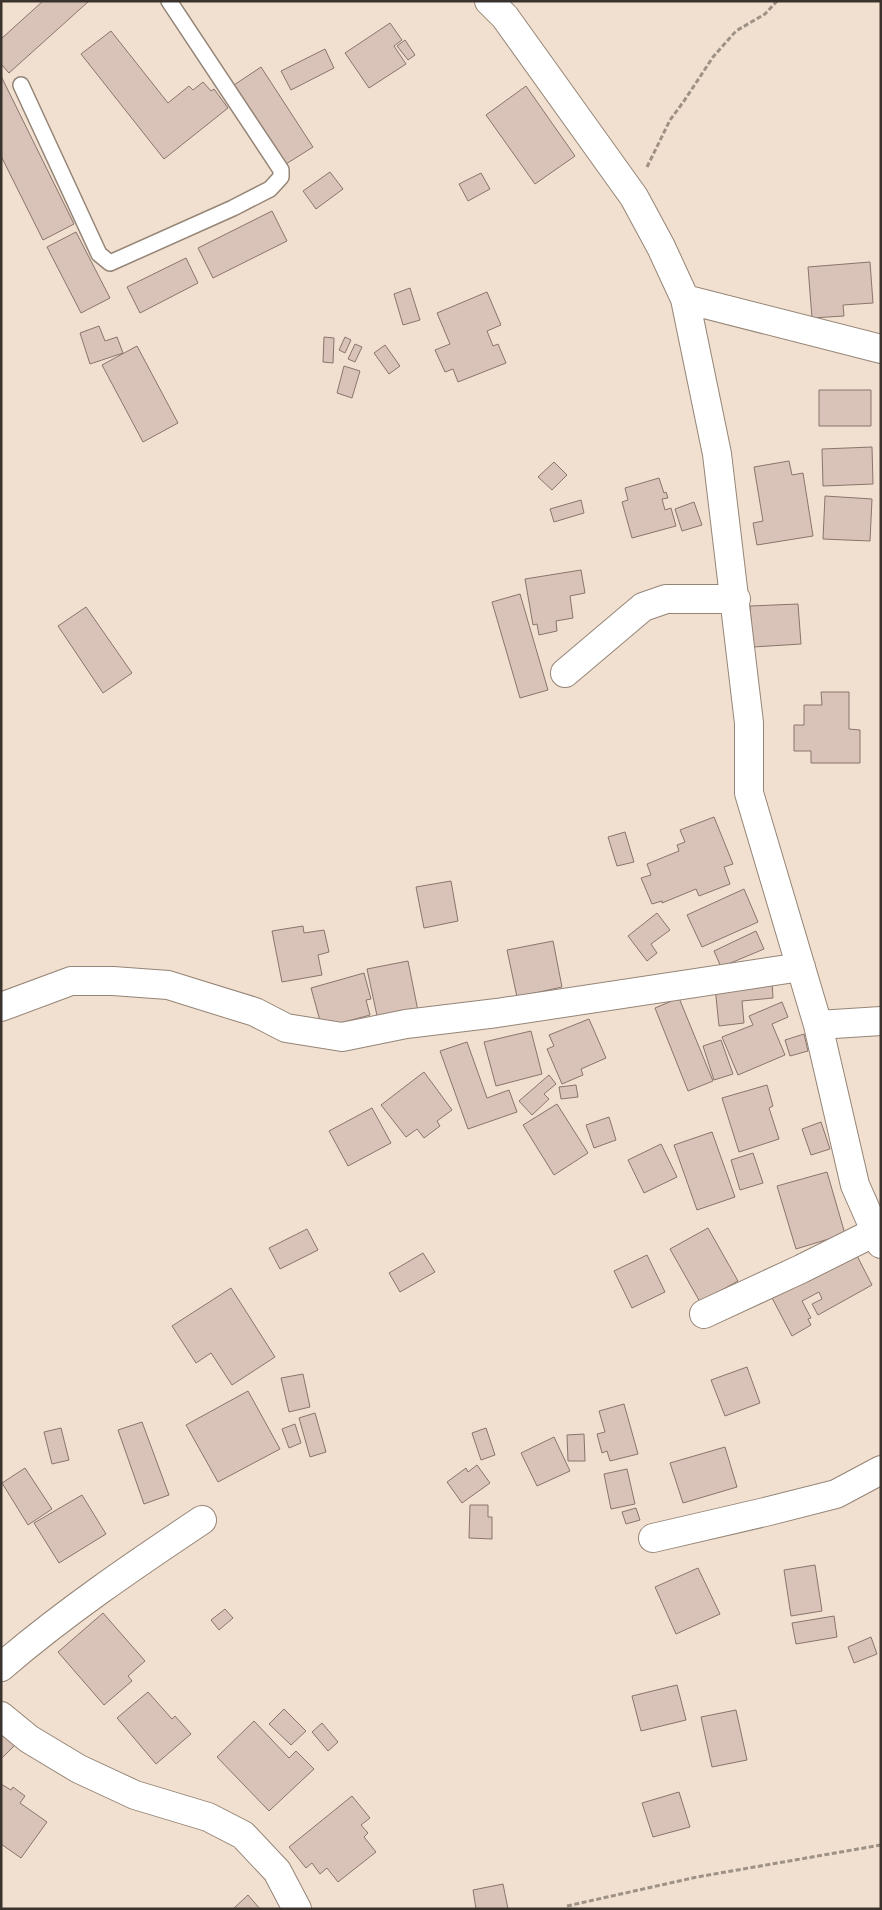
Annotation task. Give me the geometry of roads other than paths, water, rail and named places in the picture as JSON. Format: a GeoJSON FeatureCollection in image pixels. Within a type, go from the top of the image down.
{"type":"FeatureCollection","features":[{"type":"Feature","properties":{"kind":"street"},"geometry":{"type":"LineString","coordinates":[[489,1],[505,17],[634,197],[662,246],[685,299],[718,454],[749,723],[749,793],[818,1025],[856,1185],[878,1238],[801,1269],[704,1314]]}},
{"type":"Feature","properties":{"kind":"street"},"geometry":{"type":"LineString","coordinates":[[685,299],[881,349]]}},
{"type":"Feature","properties":{"kind":"street"},"geometry":{"type":"LineString","coordinates":[[565,673],[643,607],[666,599],[736,599]]}},
{"type":"Feature","properties":{"kind":"street"},"geometry":{"type":"LineString","coordinates":[[1,1007],[71,981],[113,981],[168,985],[254,1012],[286,1028],[342,1037],[406,1024],[498,1013],[801,967]]}},
{"type":"Feature","properties":{"kind":"street"},"geometry":{"type":"LineString","coordinates":[[818,1025],[881,1022]]}},
{"type":"Feature","properties":{"kind":"street"},"geometry":{"type":"LineString","coordinates":[[653,1538],[836,1494],[881,1470]]}},
{"type":"Feature","properties":{"kind":"street"},"geometry":{"type":"LineString","coordinates":[[1,1667],[45,1629],[138,1562],[202,1520]]}},
{"type":"Feature","properties":{"kind":"street"},"geometry":{"type":"LineString","coordinates":[[1,1716],[29,1739],[79,1769],[135,1795],[208,1817],[243,1835],[277,1871],[297,1909]]}},
{"type":"Feature","properties":{"kind":"lane"},"geometry":{"type":"LineString","coordinates":[[21,85],[99,254],[110,263],[233,208],[270,189],[280,177],[281,170],[169,1]]}}]}
